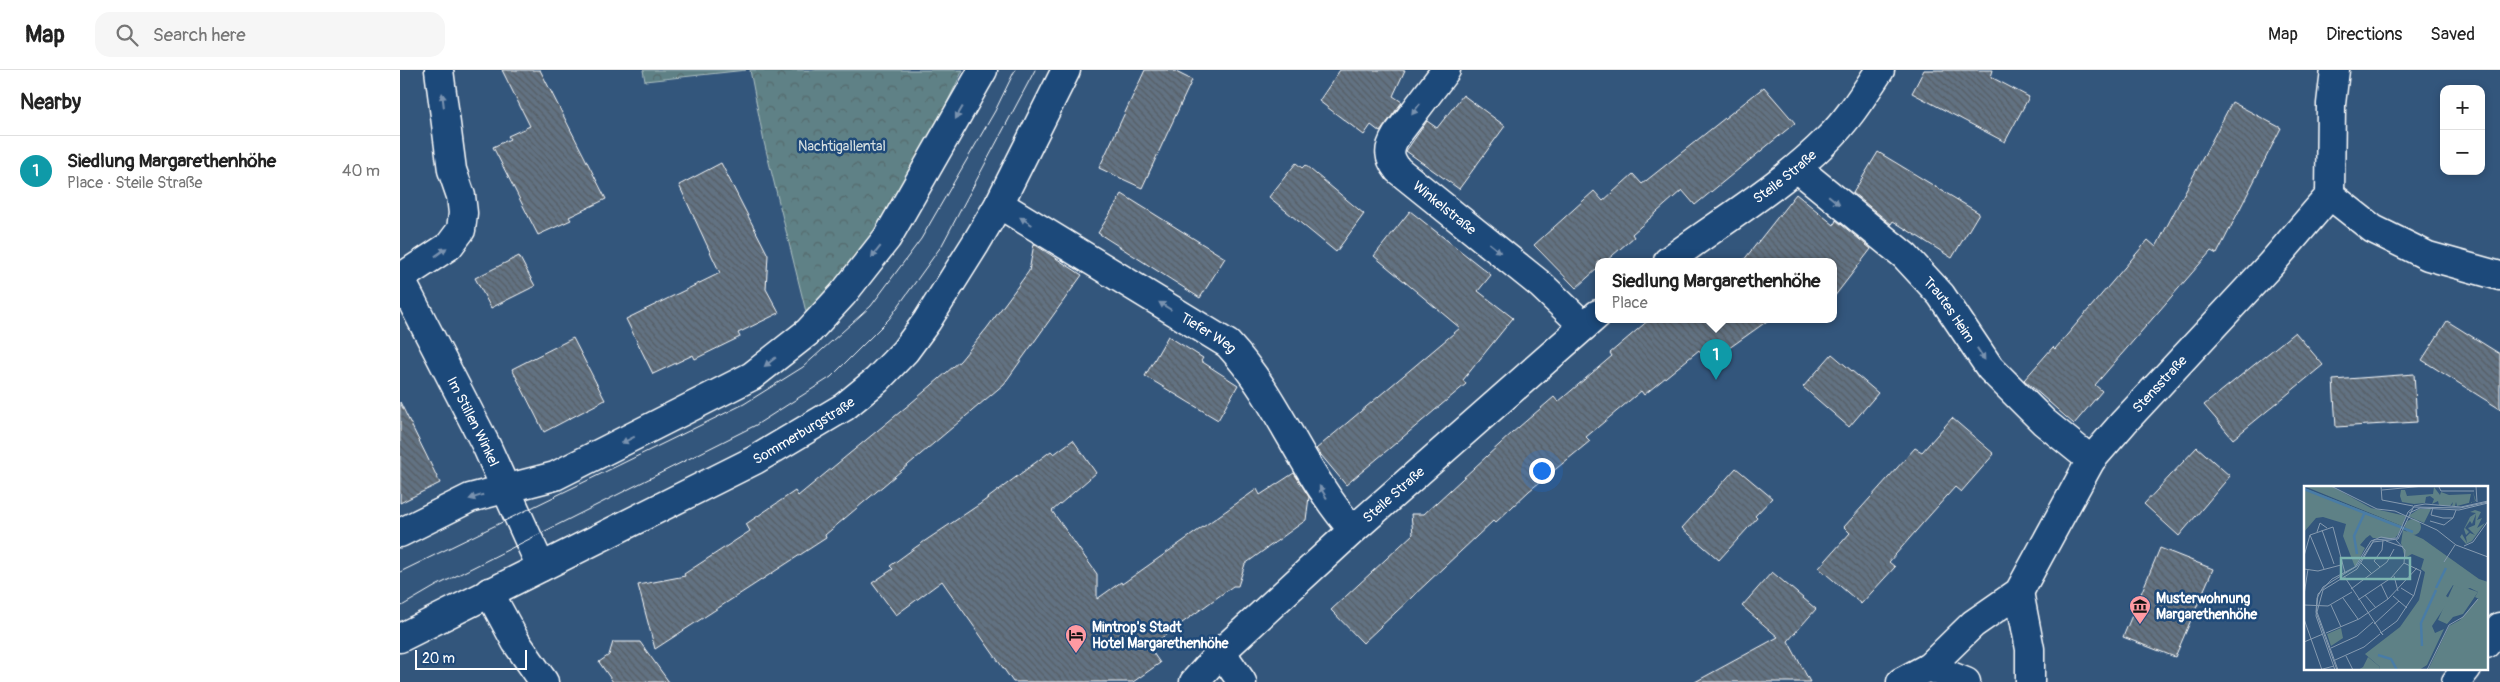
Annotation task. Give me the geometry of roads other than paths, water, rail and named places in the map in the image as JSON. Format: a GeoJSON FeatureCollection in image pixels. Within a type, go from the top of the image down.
{"type":"FeatureCollection","features":[{"type":"Feature","properties":{"kind":"street","name":"Im Stillen Winkel"},"geometry":{"type":"LineString","coordinates":[[439,70],[452,170],[461,196],[463,213],[461,230],[449,246],[400,278],[486,445],[541,568]]}},
{"type":"Feature","properties":{"kind":"street"},"geometry":{"type":"LineString","coordinates":[[400,533],[470,498],[555,476],[666,422],[752,376],[808,332],[844,294],[887,238],[983,70]]}},
{"type":"Feature","properties":{"kind":"street","name":"Sommerburgstraße"},"geometry":{"type":"LineString","coordinates":[[400,638],[756,460],[844,407],[877,380],[899,357],[927,321],[999,204],[1066,70]]}},
{"type":"Feature","properties":{"kind":"street","name":"Winkelstraße"},"geometry":{"type":"LineString","coordinates":[[1446,70],[1396,136],[1390,146],[1390,160],[1398,170],[1541,285],[1591,320]]}},
{"type":"Feature","properties":{"kind":"street","name":"Steile Straße"},"geometry":{"type":"LineString","coordinates":[[1672,258],[1797,168],[1828,139],[1860,100],[1880,70]]}},
{"type":"Feature","properties":{"kind":"street"},"geometry":{"type":"LineString","coordinates":[[2335,70],[2331,104],[2330,195],[2374,229],[2428,256],[2500,276]]}},
{"type":"Feature","properties":{"kind":"street","name":"Trautes Heim"},"geometry":{"type":"LineString","coordinates":[[1797,168],[1869,229],[1905,256],[1941,295],[1990,368],[2044,422],[2092,460]]}},
{"type":"Feature","properties":{"kind":"street","name":"Stensstraße"},"geometry":{"type":"LineString","coordinates":[[1901,682],[1929,667],[1973,624],[2019,592],[2092,460],[2124,422],[2270,265],[2330,195]]}},
{"type":"Feature","properties":{"kind":"street","name":"Tiefer Weg"},"geometry":{"type":"LineString","coordinates":[[999,204],[1228,344],[1247,365],[1332,506],[1353,530]]}},
{"type":"Feature","properties":{"kind":"street","name":"Steile Straße"},"geometry":{"type":"LineString","coordinates":[[1194,682],[1220,652],[1353,530],[1591,320]]}},
{"type":"Feature","properties":{"kind":"street"},"geometry":{"type":"LineString","coordinates":[[489,592],[516,642],[544,682]]}},
{"type":"Feature","properties":{"kind":"street"},"geometry":{"type":"LineString","coordinates":[[2019,592],[2030,649],[2030,682]]}},
{"type":"Feature","properties":{"kind":"street"},"geometry":{"type":"LineString","coordinates":[[2488,642],[2500,627]]}},
{"type":"Feature","properties":{"kind":"street"},"geometry":{"type":"LineString","coordinates":[[1220,652],[1242,682]]}},
{"type":"Feature","properties":{"kind":"street"},"geometry":{"type":"LineString","coordinates":[[1929,667],[1966,682]]}},
{"type":"Feature","properties":{"kind":"street"},"geometry":{"type":"LineString","coordinates":[[2456,682],[2465,670]]}},
{"type":"Feature","properties":{"kind":"tram line"},"geometry":{"type":"LineString","coordinates":[[400,572],[744,404],[803,367],[871,306],[921,239],[995,111],[1015,70]]}},
{"type":"Feature","properties":{"kind":"tram line"},"geometry":{"type":"LineString","coordinates":[[400,607],[436,586],[756,425],[831,377],[889,319],[942,245],[1035,70]]}},
{"type":"Feature","properties":{"kind":"place","name":"Siedlung Margarethenhöhe"},"geometry":{"type":"Point","coordinates":[1716,380]}},
{"type":"Feature","properties":{"kind":"place","name":"Musterwohnung Margarethenhöhe"},"geometry":{"type":"Point","coordinates":[2140,625]}},
{"type":"Feature","properties":{"kind":"place","name":"Mintrop's Stadt Hotel Margarethenhöhe"},"geometry":{"type":"Point","coordinates":[1076,654]}},
{"type":"Feature","properties":{"kind":"park label","name":"Nachtigallental"},"geometry":{"type":"Point","coordinates":[842,146]}}]}
